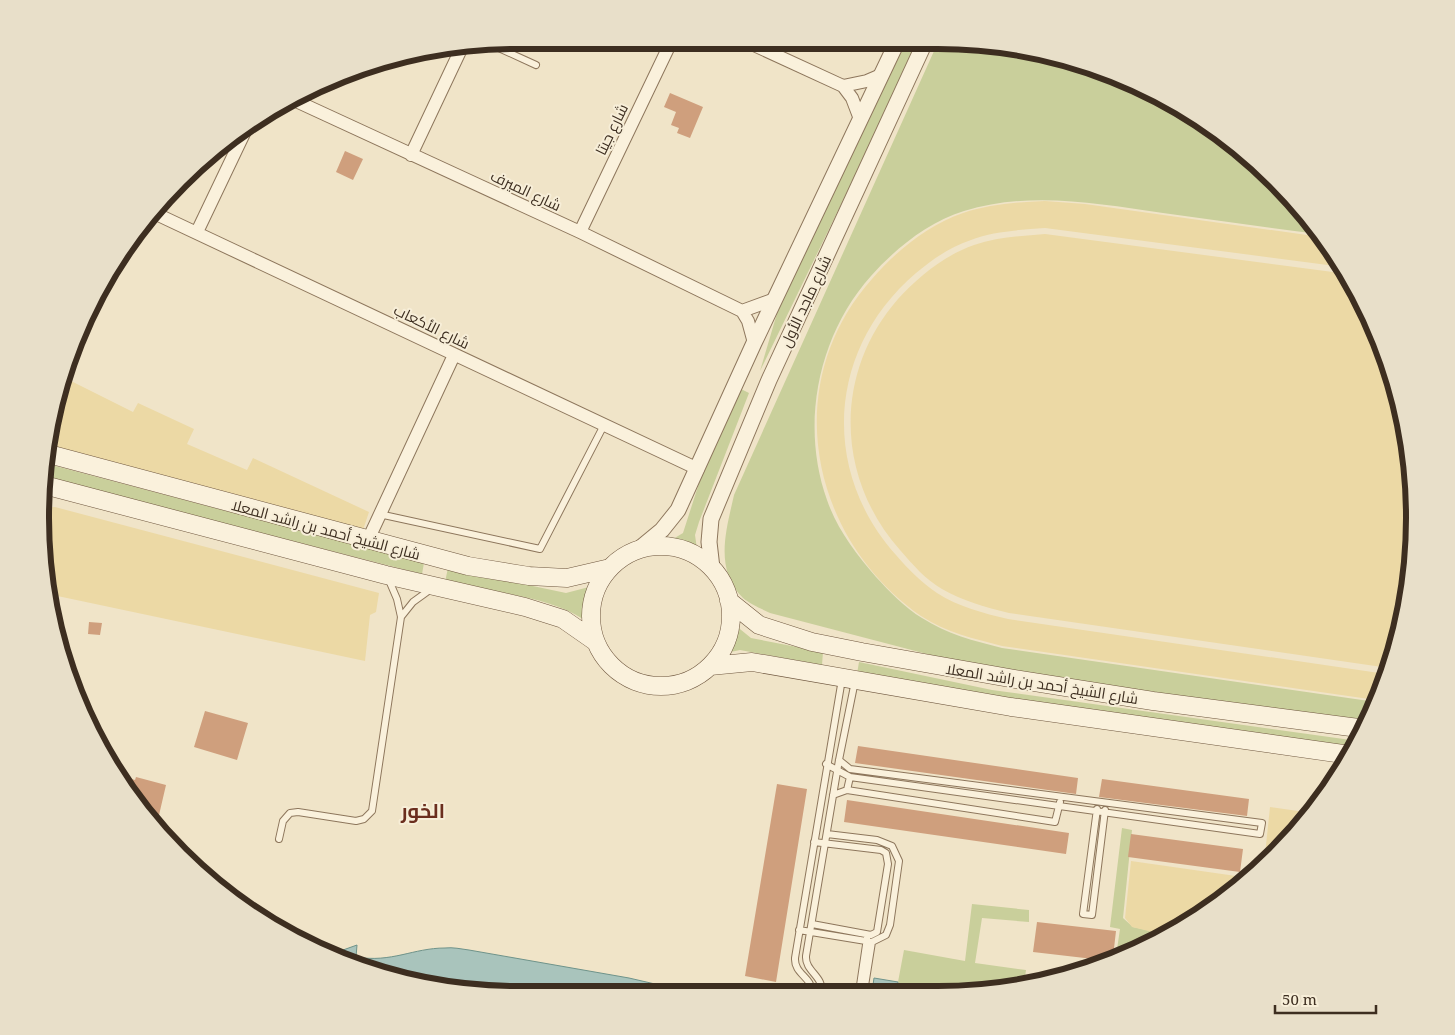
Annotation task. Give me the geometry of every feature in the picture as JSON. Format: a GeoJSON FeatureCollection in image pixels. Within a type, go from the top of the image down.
{"type":"FeatureCollection","features":[{"type":"Feature","properties":{"kind":"main road","name":"شارع الشيخ أحمد بن راشد المعلا"},"geometry":{"type":"LineString","coordinates":[[53,455],[468,566],[529,576],[567,578],[610,568]]}},
{"type":"Feature","properties":{"kind":"main road","name":"شارع الشيخ أحمد بن راشد المعلا"},"geometry":{"type":"LineString","coordinates":[[50,487],[386,575],[525,607],[562,619],[596,642]]}},
{"type":"Feature","properties":{"kind":"main road"},"geometry":{"type":"LineString","coordinates":[[666,546],[691,552],[712,568],[720,578],[729,601],[730,625],[724,647],[710,666],[691,680],[669,686],[646,685],[625,677],[608,662],[596,642],[590,616],[596,590],[610,568],[618,560],[639,549],[666,546]]}},
{"type":"Feature","properties":{"kind":"main road","name":"شارع الشيخ أحمد بن راشد المعلا"},"geometry":{"type":"LineString","coordinates":[[729,601],[758,624],[812,642],[1114,695],[1356,728]]}},
{"type":"Feature","properties":{"kind":"main road","name":"شارع الشيخ أحمد بن راشد المعلا"},"geometry":{"type":"LineString","coordinates":[[710,666],[752,662],[1011,707],[1342,754]]}},
{"type":"Feature","properties":{"kind":"street","name":"شارع جيتا"},"geometry":{"type":"LineString","coordinates":[[580,232],[668,49]]}},
{"type":"Feature","properties":{"kind":"street"},"geometry":{"type":"LineString","coordinates":[[763,49],[843,86],[852,98],[860,119]]}},
{"type":"Feature","properties":{"kind":"street","name":"شارع ماجد الأول"},"geometry":{"type":"LineString","coordinates":[[639,549],[662,530],[678,510],[754,343],[894,49]]}},
{"type":"Feature","properties":{"kind":"street","name":"شارع ماجد الأول"},"geometry":{"type":"LineString","coordinates":[[712,568],[710,542],[712,519],[769,380],[922,49]]}},
{"type":"Feature","properties":{"kind":"street"},"geometry":{"type":"LineString","coordinates":[[411,155],[459,53]]}},
{"type":"Feature","properties":{"kind":"street"},"geometry":{"type":"LineString","coordinates":[[843,86],[867,82],[881,75]]}},
{"type":"Feature","properties":{"kind":"street","name":"شارع الميرف"},"geometry":{"type":"LineString","coordinates":[[300,103],[580,232],[742,311]]}},
{"type":"Feature","properties":{"kind":"street"},"geometry":{"type":"LineString","coordinates":[[197,232],[241,139]]}},
{"type":"Feature","properties":{"kind":"street","name":"شارع الأكعاب"},"geometry":{"type":"LineString","coordinates":[[159,215],[698,469]]}},
{"type":"Feature","properties":{"kind":"street"},"geometry":{"type":"LineString","coordinates":[[754,343],[748,320],[742,311],[775,299]]}},
{"type":"Feature","properties":{"kind":"street"},"geometry":{"type":"LineString","coordinates":[[368,540],[378,514],[454,355]]}},
{"type":"Feature","properties":{"kind":"lane"},"geometry":{"type":"LineString","coordinates":[[502,50],[536,65]]}},
{"type":"Feature","properties":{"kind":"lane"},"geometry":{"type":"LineString","coordinates":[[378,514],[540,549],[604,425]]}},
{"type":"Feature","properties":{"kind":"lane"},"geometry":{"type":"LineString","coordinates":[[279,839],[284,818],[290,813],[298,812],[356,821],[364,820],[370,814],[401,617],[398,599],[386,575]]}},
{"type":"Feature","properties":{"kind":"lane"},"geometry":{"type":"LineString","coordinates":[[401,617],[420,596],[436,587]]}},
{"type":"Feature","properties":{"kind":"lane"},"geometry":{"type":"LineString","coordinates":[[821,986],[820,980],[806,962],[839,760],[849,679]]}},
{"type":"Feature","properties":{"kind":"lane"},"geometry":{"type":"LineString","coordinates":[[810,986],[809,981],[794,964],[826,764],[849,679]]}},
{"type":"Feature","properties":{"kind":"lane"},"geometry":{"type":"LineString","coordinates":[[826,764],[850,776],[1059,804],[1101,806],[1262,823],[1260,834],[1106,812],[1101,806],[1094,801],[850,769],[839,760]]}},
{"type":"Feature","properties":{"kind":"lane"},"geometry":{"type":"LineString","coordinates":[[847,790],[850,776]]}},
{"type":"Feature","properties":{"kind":"lane"},"geometry":{"type":"LineString","coordinates":[[833,795],[847,790],[1055,822],[1061,796]]}},
{"type":"Feature","properties":{"kind":"lane"},"geometry":{"type":"LineString","coordinates":[[1101,806],[1083,914],[1092,915],[1106,812]]}},
{"type":"Feature","properties":{"kind":"lane"},"geometry":{"type":"LineString","coordinates":[[799,930],[869,942],[886,935],[890,925],[899,861],[897,853],[885,842],[827,834]]}},
{"type":"Feature","properties":{"kind":"lane"},"geometry":{"type":"LineString","coordinates":[[812,924],[874,934],[878,929],[888,864],[886,853],[876,848],[814,842]]}},
{"type":"Feature","properties":{"kind":"lane"},"geometry":{"type":"LineString","coordinates":[[865,986],[869,942],[868,934]]}},
{"type":"Feature","properties":{"kind":"lane"},"geometry":{"type":"LineString","coordinates":[[860,986],[869,942]]}},
{"type":"Feature","properties":{"kind":"green space"},"geometry":{"type":"Polygon","coordinates":[[[903,49],[917,49],[760,371],[778,310],[903,49]]]}},
{"type":"Feature","properties":{"kind":"green space"},"geometry":{"type":"Polygon","coordinates":[[[935,49],[999,53],[1059,65],[1088,74],[1117,84],[1145,97],[1198,128],[1247,165],[1290,208],[1310,233],[1088,203],[1038,200],[1013,201],[964,211],[925,229],[901,246],[871,276],[853,299],[838,325],[827,353],[819,382],[815,412],[815,442],[819,471],[831,511],[854,550],[886,588],[903,604],[931,624],[961,636],[1002,648],[1369,701],[1359,723],[1015,677],[770,613],[743,598],[734,587],[728,575],[725,549],[734,495],[935,49]]]}},
{"type":"Feature","properties":{"kind":"green space"},"geometry":{"type":"Polygon","coordinates":[[[739,388],[749,393],[699,522],[695,535],[697,549],[673,539],[683,533],[710,449],[739,388]]]}},
{"type":"Feature","properties":{"kind":"green space"},"geometry":{"type":"Polygon","coordinates":[[[52,465],[424,563],[422,574],[51,480],[52,465]]]}},
{"type":"Feature","properties":{"kind":"green space"},"geometry":{"type":"Polygon","coordinates":[[[448,568],[566,593],[589,587],[582,608],[583,619],[553,605],[517,595],[445,582],[448,568]]]}},
{"type":"Feature","properties":{"kind":"green space"},"geometry":{"type":"Polygon","coordinates":[[[735,625],[751,638],[823,652],[822,665],[740,650],[726,653],[734,635],[735,625]]]}},
{"type":"Feature","properties":{"kind":"green space"},"geometry":{"type":"Polygon","coordinates":[[[859,662],[992,690],[1350,740],[1343,752],[857,674],[859,662]]]}},
{"type":"Feature","properties":{"kind":"green space"},"geometry":{"type":"Polygon","coordinates":[[[1122,828],[1132,830],[1123,918],[1133,927],[1156,932],[1117,951],[1120,929],[1110,927],[1122,828]]]}},
{"type":"Feature","properties":{"kind":"green space"},"geometry":{"type":"Polygon","coordinates":[[[972,904],[1029,910],[1029,922],[982,918],[975,963],[1026,970],[1025,978],[968,985],[902,986],[898,982],[904,950],[965,961],[972,904]]]}},
{"type":"Feature","properties":{"kind":"sand"},"geometry":{"type":"Polygon","coordinates":[[[1045,201],[1085,204],[1312,236],[1332,266],[1045,228],[1007,231],[980,237],[949,250],[916,273],[887,303],[865,336],[851,372],[844,410],[846,447],[854,485],[871,521],[910,571],[945,598],[971,609],[1008,619],[1379,673],[1370,699],[1002,646],[971,638],[950,631],[921,616],[883,583],[853,545],[832,503],[820,457],[817,411],[825,365],[843,320],[872,279],[913,240],[937,224],[963,213],[983,207],[1045,201]]]}},
{"type":"Feature","properties":{"kind":"sand"},"geometry":{"type":"Polygon","coordinates":[[[1045,234],[1337,272],[1358,310],[1371,338],[1390,396],[1402,456],[1406,518],[1402,579],[1390,639],[1381,667],[1009,613],[974,603],[942,589],[914,566],[900,550],[879,522],[864,491],[854,458],[851,425],[853,392],[862,359],[877,328],[898,299],[923,275],[963,249],[983,242],[1009,237],[1045,234]]]}},
{"type":"Feature","properties":{"kind":"sand"},"geometry":{"type":"Polygon","coordinates":[[[70,380],[133,412],[138,403],[194,429],[187,444],[247,470],[253,458],[369,512],[363,530],[54,450],[70,380]]]}},
{"type":"Feature","properties":{"kind":"sand"},"geometry":{"type":"Polygon","coordinates":[[[55,507],[379,593],[376,612],[370,615],[365,661],[56,596],[50,548],[49,508],[55,507]]]}},
{"type":"Feature","properties":{"kind":"sand"},"geometry":{"type":"Polygon","coordinates":[[[1270,807],[1302,812],[1290,827],[1265,853],[1270,807]]]}},
{"type":"Feature","properties":{"kind":"sand"},"geometry":{"type":"Polygon","coordinates":[[[1131,861],[1239,876],[1198,907],[1155,933],[1132,927],[1125,918],[1131,861]]]}},
{"type":"Feature","properties":{"kind":"water"},"geometry":{"type":"Polygon","coordinates":[[[357,945],[356,957],[369,958],[392,957],[423,950],[457,948],[629,978],[664,986],[518,986],[456,982],[396,970],[367,961],[338,951],[330,947],[343,950],[357,945]]]}},
{"type":"Feature","properties":{"kind":"water"},"geometry":{"type":"Polygon","coordinates":[[[874,978],[898,982],[898,986],[873,986],[874,978]]]}},
{"type":"Feature","properties":{"kind":"building"},"geometry":{"type":"Polygon","coordinates":[[[670,93],[703,107],[690,138],[677,133],[679,128],[671,125],[676,112],[664,107],[670,93]]]}},
{"type":"Feature","properties":{"kind":"building"},"geometry":{"type":"Polygon","coordinates":[[[345,151],[363,159],[353,180],[336,172],[345,151]]]}},
{"type":"Feature","properties":{"kind":"building"},"geometry":{"type":"Polygon","coordinates":[[[89,622],[102,623],[100,635],[88,634],[89,622]]]}},
{"type":"Feature","properties":{"kind":"building"},"geometry":{"type":"Polygon","coordinates":[[[205,711],[248,723],[237,760],[194,747],[205,711]]]}},
{"type":"Feature","properties":{"kind":"building"},"geometry":{"type":"Polygon","coordinates":[[[858,746],[1078,778],[1076,794],[855,763],[858,746]]]}},
{"type":"Feature","properties":{"kind":"building"},"geometry":{"type":"Polygon","coordinates":[[[136,777],[166,785],[158,818],[128,778],[135,780],[136,777]]]}},
{"type":"Feature","properties":{"kind":"building"},"geometry":{"type":"Polygon","coordinates":[[[1102,779],[1249,799],[1247,816],[1099,797],[1102,779]]]}},
{"type":"Feature","properties":{"kind":"building"},"geometry":{"type":"Polygon","coordinates":[[[777,784],[807,789],[776,982],[745,976],[777,784]]]}},
{"type":"Feature","properties":{"kind":"building"},"geometry":{"type":"Polygon","coordinates":[[[847,800],[1069,833],[1066,854],[844,822],[847,800]]]}},
{"type":"Feature","properties":{"kind":"building"},"geometry":{"type":"Polygon","coordinates":[[[1131,834],[1243,849],[1240,872],[1128,857],[1131,834]]]}},
{"type":"Feature","properties":{"kind":"building"},"geometry":{"type":"Polygon","coordinates":[[[1037,922],[1116,931],[1114,952],[1094,959],[1033,952],[1037,922]]]}},
{"type":"Feature","properties":{"kind":"district","name":"الخور"},"geometry":{"type":"Point","coordinates":[423,810]}}]}
